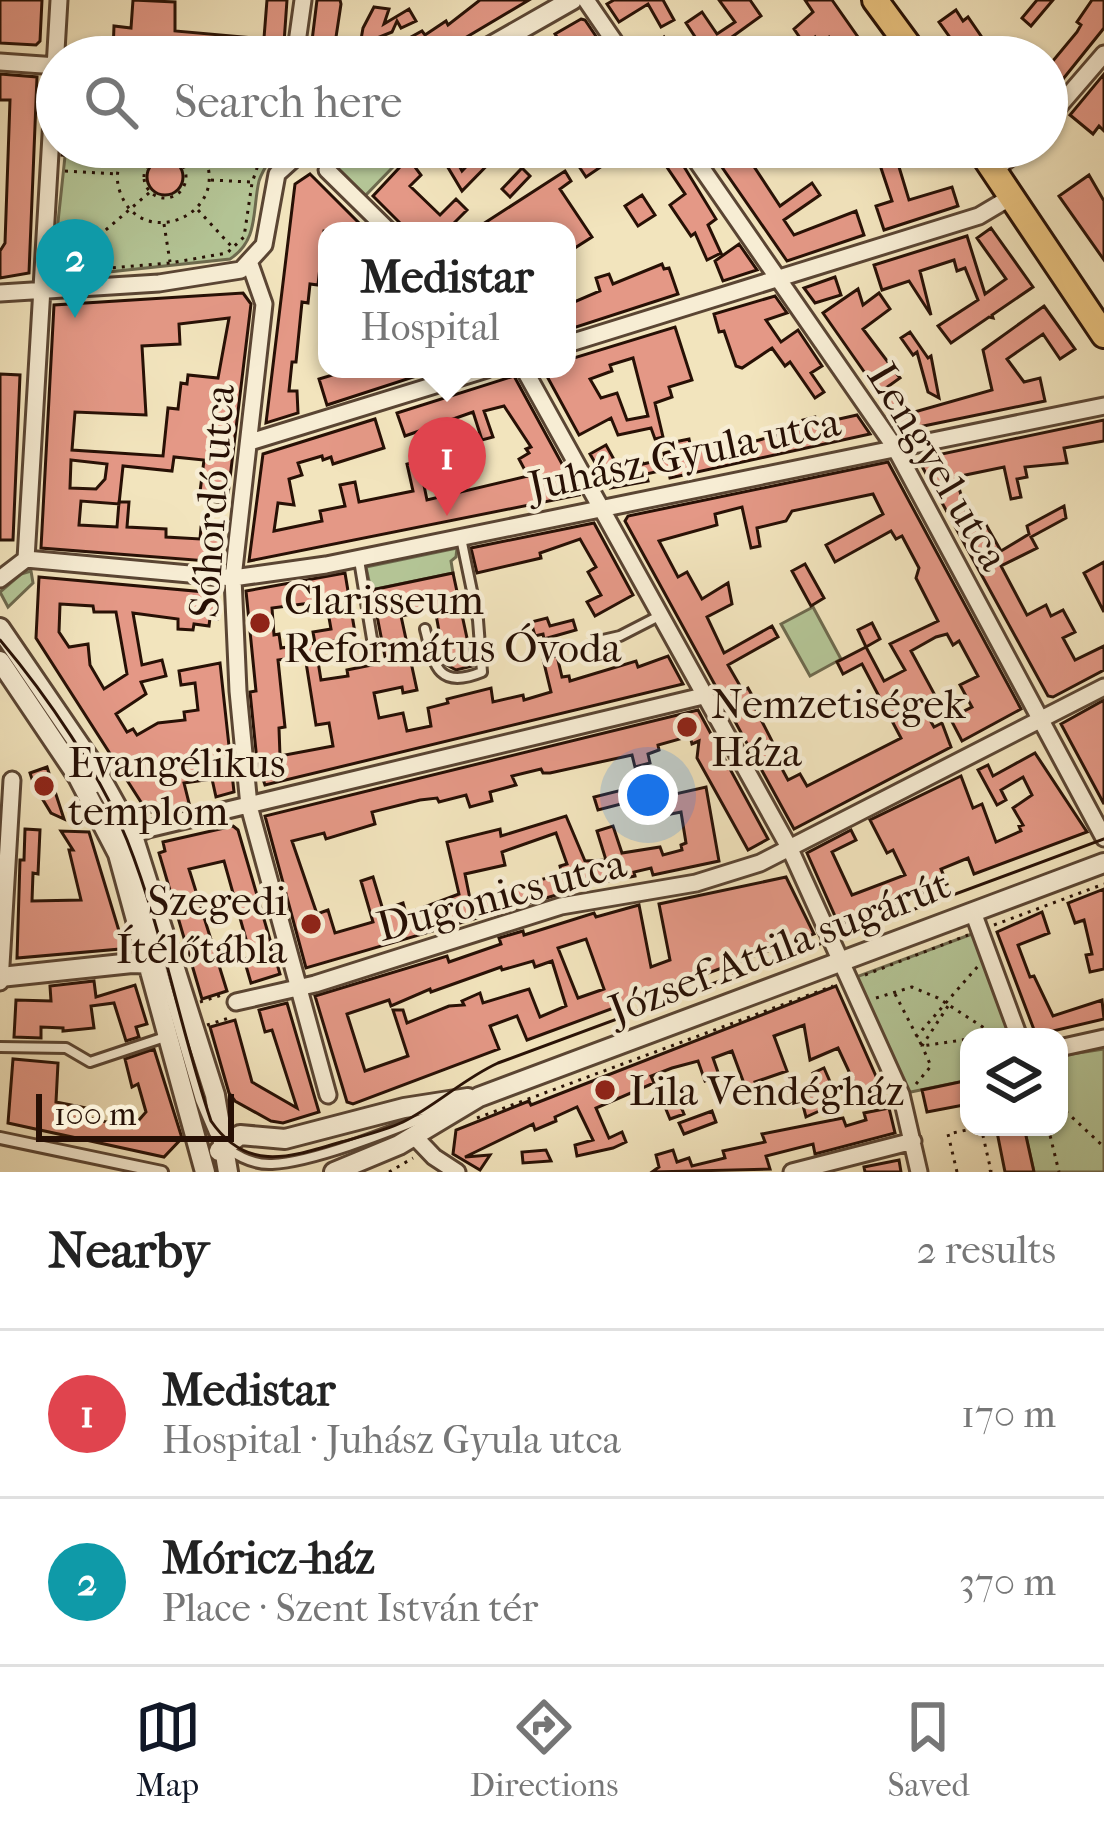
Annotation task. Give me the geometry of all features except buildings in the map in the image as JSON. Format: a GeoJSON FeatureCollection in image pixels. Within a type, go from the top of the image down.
{"type":"FeatureCollection","features":[{"type":"Feature","properties":{"kind":"main road"},"geometry":{"type":"LineString","coordinates":[[875,0],[902,36]]}},
{"type":"Feature","properties":{"kind":"main road"},"geometry":{"type":"LineString","coordinates":[[994,170],[1104,335]]}},
{"type":"Feature","properties":{"kind":"street"},"geometry":{"type":"LineString","coordinates":[[58,36],[59,0]]}},
{"type":"Feature","properties":{"kind":"street"},"geometry":{"type":"LineString","coordinates":[[298,36],[303,0]]}},
{"type":"Feature","properties":{"kind":"street"},"geometry":{"type":"LineString","coordinates":[[509,36],[572,0]]}},
{"type":"Feature","properties":{"kind":"street"},"geometry":{"type":"LineString","coordinates":[[586,0],[611,36]]}},
{"type":"Feature","properties":{"kind":"street"},"geometry":{"type":"LineString","coordinates":[[1068,96],[1104,54]]}},
{"type":"Feature","properties":{"kind":"street"},"geometry":{"type":"LineString","coordinates":[[0,62],[36,65]]}},
{"type":"Feature","properties":{"kind":"street"},"geometry":{"type":"LineString","coordinates":[[0,579],[26,559],[51,168]]}},
{"type":"Feature","properties":{"kind":"street"},"geometry":{"type":"LineString","coordinates":[[0,293],[224,275],[250,264],[264,244],[277,174],[283,168]]}},
{"type":"Feature","properties":{"kind":"street","name":"Lengyel utca"},"geometry":{"type":"LineString","coordinates":[[701,168],[894,446],[1104,838]]}},
{"type":"Feature","properties":{"kind":"street"},"geometry":{"type":"LineString","coordinates":[[327,170],[380,222]]}},
{"type":"Feature","properties":{"kind":"street"},"geometry":{"type":"LineString","coordinates":[[576,341],[980,216],[1012,197]]}},
{"type":"Feature","properties":{"kind":"street","name":"Sóhordó utca"},"geometry":{"type":"LineString","coordinates":[[250,264],[264,304],[233,578],[249,806],[328,1095]]}},
{"type":"Feature","properties":{"kind":"street"},"geometry":{"type":"LineString","coordinates":[[250,442],[458,378]]}},
{"type":"Feature","properties":{"kind":"street"},"geometry":{"type":"LineString","coordinates":[[529,378],[790,849],[901,1094],[920,1172]]}},
{"type":"Feature","properties":{"kind":"street","name":"Juhász Gyula utca"},"geometry":{"type":"LineString","coordinates":[[26,559],[233,578],[358,559],[1104,406]]}},
{"type":"Feature","properties":{"kind":"street"},"geometry":{"type":"LineString","coordinates":[[0,628],[94,766],[192,997],[215,1095],[220,1166]]}},
{"type":"Feature","properties":{"kind":"street"},"geometry":{"type":"LineString","coordinates":[[0,661],[124,844],[169,1036],[196,1127],[220,1166]]}},
{"type":"Feature","properties":{"kind":"street","name":"Dugonics utca"},"geometry":{"type":"LineString","coordinates":[[236,1003],[315,984],[561,906],[696,883],[760,863],[1104,687]]}},
{"type":"Feature","properties":{"kind":"street"},"geometry":{"type":"LineString","coordinates":[[124,844],[249,806],[704,696]]}},
{"type":"Feature","properties":{"kind":"street"},"geometry":{"type":"LineString","coordinates":[[11,780],[0,979],[154,965],[192,997]]}},
{"type":"Feature","properties":{"kind":"street","name":"József Attila sugárút"},"geometry":{"type":"LineString","coordinates":[[220,1166],[240,1136],[294,1138],[404,1108],[478,1096],[844,971],[977,921],[1104,863]]}},
{"type":"Feature","properties":{"kind":"street"},"geometry":{"type":"LineString","coordinates":[[977,921],[1016,1028]]}},
{"type":"Feature","properties":{"kind":"street"},"geometry":{"type":"LineString","coordinates":[[1068,1046],[1104,1038]]}},
{"type":"Feature","properties":{"kind":"street"},"geometry":{"type":"LineString","coordinates":[[215,1095],[232,1120],[256,1137]]}},
{"type":"Feature","properties":{"kind":"street","name":"József Attila sugárút"},"geometry":{"type":"LineString","coordinates":[[334,1172],[420,1142],[478,1096]]}},
{"type":"Feature","properties":{"kind":"street"},"geometry":{"type":"LineString","coordinates":[[0,1138],[162,1172]]}},
{"type":"Feature","properties":{"kind":"street"},"geometry":{"type":"LineString","coordinates":[[420,1142],[457,1172]]}},
{"type":"Feature","properties":{"kind":"street"},"geometry":{"type":"LineString","coordinates":[[792,1172],[913,1142]]}},
{"type":"Feature","properties":{"kind":"lane"},"geometry":{"type":"LineString","coordinates":[[425,628],[431,657],[445,677],[453,680],[482,672],[478,620],[461,537]]}},
{"type":"Feature","properties":{"kind":"lane"},"geometry":{"type":"LineString","coordinates":[[358,559],[374,651]]}},
{"type":"Feature","properties":{"kind":"lane"},"geometry":{"type":"LineString","coordinates":[[594,642],[620,636],[660,615]]}},
{"type":"Feature","properties":{"kind":"lane"},"geometry":{"type":"LineString","coordinates":[[0,645],[86,771],[124,844]]}},
{"type":"Feature","properties":{"kind":"lane"},"geometry":{"type":"LineString","coordinates":[[154,965],[220,1166],[248,1160],[276,1164],[388,1132],[478,1096]]}},
{"type":"Feature","properties":{"kind":"lane"},"geometry":{"type":"LineString","coordinates":[[0,1047],[66,1048],[90,1062],[169,1036]]}},
{"type":"Feature","properties":{"kind":"path"},"geometry":{"type":"LineString","coordinates":[[120,168],[120,193],[130,208],[146,219],[164,223],[196,209],[210,179],[208,168]]}},
{"type":"Feature","properties":{"kind":"path"},"geometry":{"type":"LineString","coordinates":[[147,168],[150,192],[162,198],[176,195],[186,177],[183,168]]}},
{"type":"Feature","properties":{"kind":"path"},"geometry":{"type":"LineString","coordinates":[[57,272],[217,257],[244,237],[256,168]]}},
{"type":"Feature","properties":{"kind":"path"},"geometry":{"type":"LineString","coordinates":[[62,171],[117,175]]}},
{"type":"Feature","properties":{"kind":"path"},"geometry":{"type":"LineString","coordinates":[[210,179],[251,182]]}},
{"type":"Feature","properties":{"kind":"path"},"geometry":{"type":"LineString","coordinates":[[94,240],[150,192]]}},
{"type":"Feature","properties":{"kind":"path"},"geometry":{"type":"LineString","coordinates":[[196,209],[233,248]]}},
{"type":"Feature","properties":{"kind":"path"},"geometry":{"type":"LineString","coordinates":[[164,223],[170,263]]}},
{"type":"Feature","properties":{"kind":"path"},"geometry":{"type":"LineString","coordinates":[[472,1120],[977,921],[1104,884]]}},
{"type":"Feature","properties":{"kind":"path"},"geometry":{"type":"LineString","coordinates":[[916,1037],[989,956]]}},
{"type":"Feature","properties":{"kind":"path"},"geometry":{"type":"LineString","coordinates":[[876,998],[912,987],[984,1028]]}},
{"type":"Feature","properties":{"kind":"path"},"geometry":{"type":"LineString","coordinates":[[894,992],[931,1066],[916,1084]]}},
{"type":"Feature","properties":{"kind":"path"},"geometry":{"type":"LineString","coordinates":[[192,997],[236,1003]]}},
{"type":"Feature","properties":{"kind":"path"},"geometry":{"type":"LineString","coordinates":[[207,1025],[236,1003]]}},
{"type":"Feature","properties":{"kind":"path"},"geometry":{"type":"LineString","coordinates":[[922,1046],[947,1003]]}},
{"type":"Feature","properties":{"kind":"path"},"geometry":{"type":"LineString","coordinates":[[922,1046],[960,1040]]}},
{"type":"Feature","properties":{"kind":"path"},"geometry":{"type":"LineString","coordinates":[[1068,1113],[1104,1147]]}},
{"type":"Feature","properties":{"kind":"path"},"geometry":{"type":"LineString","coordinates":[[957,1172],[948,1134],[981,1127],[988,1172]]}},
{"type":"Feature","properties":{"kind":"path"},"geometry":{"type":"LineString","coordinates":[[1050,1136],[1059,1172]]}},
{"type":"Feature","properties":{"kind":"path"},"geometry":{"type":"LineString","coordinates":[[389,1172],[420,1142]]}},
{"type":"Feature","properties":{"kind":"green space"},"geometry":{"type":"Polygon","coordinates":[[[64,168],[265,168],[250,234],[230,259],[52,278],[64,168]]]}},
{"type":"Feature","properties":{"kind":"green space"},"geometry":{"type":"Polygon","coordinates":[[[334,168],[392,168],[363,198],[334,168]]]}},
{"type":"Feature","properties":{"kind":"green space"},"geometry":{"type":"Polygon","coordinates":[[[457,548],[451,561],[453,573],[371,590],[366,567],[457,548]]]}},
{"type":"Feature","properties":{"kind":"green space"},"geometry":{"type":"Polygon","coordinates":[[[31,571],[33,583],[8,607],[0,592],[31,571]]]}},
{"type":"Feature","properties":{"kind":"green space"},"geometry":{"type":"Polygon","coordinates":[[[813,607],[841,659],[810,676],[781,624],[813,607]]]}},
{"type":"Feature","properties":{"kind":"green space"},"geometry":{"type":"Polygon","coordinates":[[[980,931],[1016,1028],[960,1028],[960,1082],[901,1094],[848,980],[980,931]]]}},
{"type":"Feature","properties":{"kind":"green space"},"geometry":{"type":"Polygon","coordinates":[[[1104,1049],[1104,1172],[1034,1172],[1026,1136],[1068,1136],[1068,1055],[1104,1049]]]}},
{"type":"Feature","properties":{"kind":"tram line"},"geometry":{"type":"LineString","coordinates":[[0,640],[71,736],[116,814],[151,909],[211,1121],[239,1148],[269,1157],[303,1153],[388,1128],[498,1063],[1104,839]]}},
{"type":"Feature","properties":{"kind":"place","name":"Móricz-ház"},"geometry":{"type":"Point","coordinates":[75,318]}},
{"type":"Feature","properties":{"kind":"place","name":"Medistar"},"geometry":{"type":"Point","coordinates":[447,516]}},
{"type":"Feature","properties":{"kind":"place","name":"Clarisseum Református Óvoda"},"geometry":{"type":"Point","coordinates":[260,623]}},
{"type":"Feature","properties":{"kind":"place","name":"Nemzetiségek Háza"},"geometry":{"type":"Point","coordinates":[687,727]}},
{"type":"Feature","properties":{"kind":"place","name":"Evangélikus templom"},"geometry":{"type":"Point","coordinates":[44,786]}},
{"type":"Feature","properties":{"kind":"place","name":"Szegedi Ítélőtábla"},"geometry":{"type":"Point","coordinates":[311,924]}},
{"type":"Feature","properties":{"kind":"place","name":"Lila Vendégház"},"geometry":{"type":"Point","coordinates":[605,1090]}}]}
